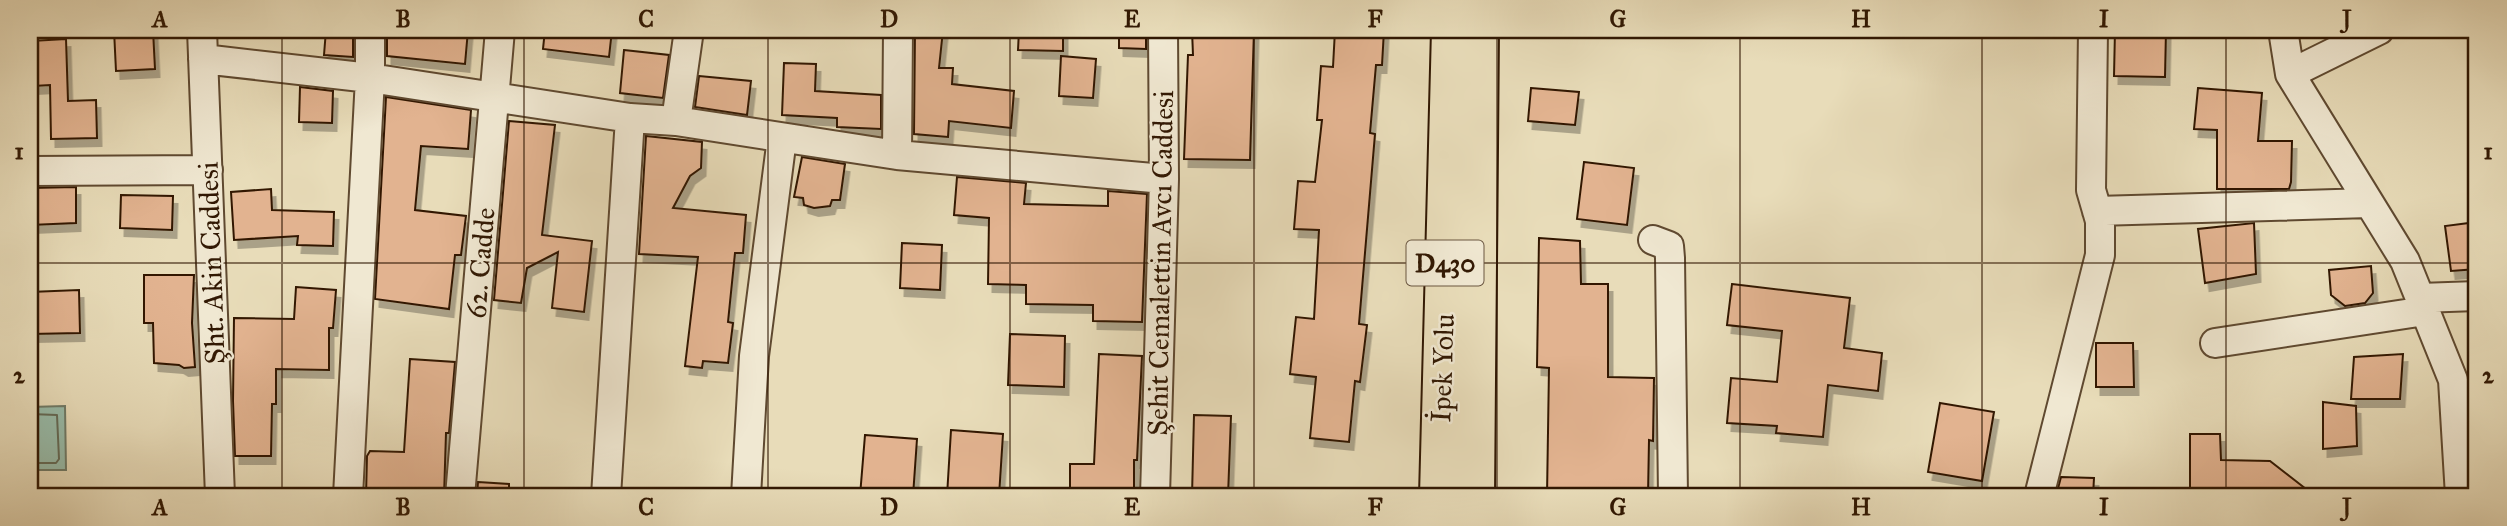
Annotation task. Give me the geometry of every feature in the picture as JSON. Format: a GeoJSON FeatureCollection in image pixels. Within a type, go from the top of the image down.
{"type":"FeatureCollection","features":[{"type":"Feature","properties":{"kind":"highway","name":"İpek Yolu"},"geometry":{"type":"LineString","coordinates":[[1438,496],[1451,30]]}},
{"type":"Feature","properties":{"kind":"highway","name":"D430"},"geometry":{"type":"LineString","coordinates":[[1475,496],[1479,30]]}},
{"type":"Feature","properties":{"kind":"street","name":"Şht. Akin Caddesi"},"geometry":{"type":"LineString","coordinates":[[202,30],[220,496]]}},
{"type":"Feature","properties":{"kind":"street"},"geometry":{"type":"LineString","coordinates":[[348,496],[370,78],[370,30]]}},
{"type":"Feature","properties":{"kind":"street","name":"62. Cadde"},"geometry":{"type":"LineString","coordinates":[[460,496],[500,30]]}},
{"type":"Feature","properties":{"kind":"street"},"geometry":{"type":"LineString","coordinates":[[676,121],[689,30]]}},
{"type":"Feature","properties":{"kind":"street"},"geometry":{"type":"LineString","coordinates":[[897,155],[898,30]]}},
{"type":"Feature","properties":{"kind":"street","name":"Şehit Cemalettin Avcı Caddesi"},"geometry":{"type":"LineString","coordinates":[[1155,496],[1164,179],[1163,30]]}},
{"type":"Feature","properties":{"kind":"street"},"geometry":{"type":"LineString","coordinates":[[2039,496],[2100,255],[2100,221],[2091,190],[2094,30]]}},
{"type":"Feature","properties":{"kind":"street"},"geometry":{"type":"LineString","coordinates":[[2283,30],[2290,74],[2405,261],[2453,380],[2460,496]]}},
{"type":"Feature","properties":{"kind":"street"},"geometry":{"type":"LineString","coordinates":[[2290,74],[2379,30]]}},
{"type":"Feature","properties":{"kind":"street"},"geometry":{"type":"LineString","coordinates":[[202,59],[370,78],[897,155],[1164,179]]}},
{"type":"Feature","properties":{"kind":"street"},"geometry":{"type":"LineString","coordinates":[[606,496],[630,118]]}},
{"type":"Feature","properties":{"kind":"street"},"geometry":{"type":"LineString","coordinates":[[746,496],[754,356],[782,138]]}},
{"type":"Feature","properties":{"kind":"street"},"geometry":{"type":"LineString","coordinates":[[30,171],[208,170]]}},
{"type":"Feature","properties":{"kind":"street"},"geometry":{"type":"LineString","coordinates":[[2097,211],[2369,203]]}},
{"type":"Feature","properties":{"kind":"street"},"geometry":{"type":"LineString","coordinates":[[1653,240],[1669,246],[1670,258],[1674,496]]}},
{"type":"Feature","properties":{"kind":"street"},"geometry":{"type":"LineString","coordinates":[[2215,343],[2477,296]]}},
{"type":"Feature","properties":{"kind":"water"},"geometry":{"type":"Polygon","coordinates":[[[65,406],[66,470],[32,470],[30,407],[65,406]]]}},
{"type":"Feature","properties":{"kind":"building"},"geometry":{"type":"Polygon","coordinates":[[[114,30],[153,30],[155,69],[116,71],[114,30]]]}},
{"type":"Feature","properties":{"kind":"building"},"geometry":{"type":"Polygon","coordinates":[[[326,30],[353,30],[353,57],[324,55],[326,30]]]}},
{"type":"Feature","properties":{"kind":"building"},"geometry":{"type":"Polygon","coordinates":[[[387,30],[468,30],[465,64],[387,56],[387,30]]]}},
{"type":"Feature","properties":{"kind":"building"},"geometry":{"type":"Polygon","coordinates":[[[545,30],[612,30],[609,57],[543,49],[545,30]]]}},
{"type":"Feature","properties":{"kind":"building"},"geometry":{"type":"Polygon","coordinates":[[[915,30],[943,30],[939,68],[953,68],[952,84],[1014,91],[1011,128],[949,121],[948,137],[914,134],[915,30]]]}},
{"type":"Feature","properties":{"kind":"building"},"geometry":{"type":"Polygon","coordinates":[[[1019,30],[1063,30],[1063,51],[1018,50],[1019,30]]]}},
{"type":"Feature","properties":{"kind":"building"},"geometry":{"type":"Polygon","coordinates":[[[1119,30],[1146,30],[1146,49],[1119,48],[1119,30]]]}},
{"type":"Feature","properties":{"kind":"building"},"geometry":{"type":"Polygon","coordinates":[[[1192,30],[1254,30],[1250,160],[1184,159],[1188,55],[1193,55],[1192,30]]]}},
{"type":"Feature","properties":{"kind":"building"},"geometry":{"type":"Polygon","coordinates":[[[1335,30],[1384,30],[1382,65],[1376,65],[1370,133],[1375,134],[1359,324],[1367,325],[1360,382],[1355,381],[1349,442],[1310,438],[1316,377],[1290,374],[1296,317],[1314,319],[1319,230],[1294,229],[1298,181],[1315,182],[1322,120],[1317,120],[1321,66],[1333,67],[1335,30]]]}},
{"type":"Feature","properties":{"kind":"building"},"geometry":{"type":"Polygon","coordinates":[[[2115,30],[2166,30],[2165,77],[2114,76],[2115,30]]]}},
{"type":"Feature","properties":{"kind":"building"},"geometry":{"type":"Polygon","coordinates":[[[66,39],[68,101],[96,100],[97,138],[51,139],[50,85],[33,86],[31,41],[66,39]]]}},
{"type":"Feature","properties":{"kind":"building"},"geometry":{"type":"Polygon","coordinates":[[[624,50],[669,55],[663,98],[620,93],[624,50]]]}},
{"type":"Feature","properties":{"kind":"building"},"geometry":{"type":"Polygon","coordinates":[[[1061,56],[1096,59],[1093,98],[1059,96],[1061,56]]]}},
{"type":"Feature","properties":{"kind":"building"},"geometry":{"type":"Polygon","coordinates":[[[784,63],[816,64],[815,91],[881,95],[881,129],[837,127],[837,118],[782,115],[784,63]]]}},
{"type":"Feature","properties":{"kind":"building"},"geometry":{"type":"Polygon","coordinates":[[[699,76],[751,81],[747,115],[695,107],[699,76]]]}},
{"type":"Feature","properties":{"kind":"building"},"geometry":{"type":"Polygon","coordinates":[[[300,87],[333,91],[332,123],[299,122],[300,87]]]}},
{"type":"Feature","properties":{"kind":"building"},"geometry":{"type":"Polygon","coordinates":[[[1531,88],[1579,92],[1575,125],[1528,121],[1531,88]]]}},
{"type":"Feature","properties":{"kind":"building"},"geometry":{"type":"Polygon","coordinates":[[[2198,88],[2262,93],[2258,141],[2292,141],[2289,189],[2217,189],[2217,130],[2194,129],[2198,88]]]}},
{"type":"Feature","properties":{"kind":"building"},"geometry":{"type":"Polygon","coordinates":[[[386,97],[471,110],[468,149],[421,146],[415,210],[466,216],[461,255],[455,255],[449,309],[375,299],[386,97]]]}},
{"type":"Feature","properties":{"kind":"building"},"geometry":{"type":"Polygon","coordinates":[[[509,121],[555,125],[542,235],[592,241],[584,312],[552,308],[558,252],[527,268],[521,303],[494,300],[509,121]]]}},
{"type":"Feature","properties":{"kind":"building"},"geometry":{"type":"Polygon","coordinates":[[[646,136],[702,142],[701,168],[690,176],[673,208],[746,215],[743,253],[735,253],[728,322],[733,323],[728,363],[703,361],[702,368],[685,366],[698,257],[639,254],[646,136]]]}},
{"type":"Feature","properties":{"kind":"building"},"geometry":{"type":"Polygon","coordinates":[[[802,157],[845,164],[840,200],[832,200],[830,206],[814,208],[804,205],[803,198],[794,197],[802,157]]]}},
{"type":"Feature","properties":{"kind":"building"},"geometry":{"type":"Polygon","coordinates":[[[1584,162],[1634,168],[1627,225],[1577,219],[1584,162]]]}},
{"type":"Feature","properties":{"kind":"building"},"geometry":{"type":"Polygon","coordinates":[[[957,177],[1026,183],[1024,204],[1108,206],[1108,191],[1147,194],[1142,322],[1093,321],[1093,305],[1026,304],[1026,285],[988,284],[989,218],[954,215],[957,177]]]}},
{"type":"Feature","properties":{"kind":"building"},"geometry":{"type":"Polygon","coordinates":[[[76,187],[76,223],[30,225],[30,188],[76,187]]]}},
{"type":"Feature","properties":{"kind":"building"},"geometry":{"type":"Polygon","coordinates":[[[271,189],[272,210],[334,212],[333,246],[297,245],[298,236],[234,240],[231,192],[271,189]]]}},
{"type":"Feature","properties":{"kind":"building"},"geometry":{"type":"Polygon","coordinates":[[[121,195],[173,196],[172,230],[120,228],[121,195]]]}},
{"type":"Feature","properties":{"kind":"building"},"geometry":{"type":"Polygon","coordinates":[[[2477,222],[2477,269],[2451,271],[2445,226],[2477,222]]]}},
{"type":"Feature","properties":{"kind":"building"},"geometry":{"type":"Polygon","coordinates":[[[2254,223],[2256,274],[2205,283],[2198,229],[2254,223]]]}},
{"type":"Feature","properties":{"kind":"building"},"geometry":{"type":"Polygon","coordinates":[[[1539,238],[1580,241],[1581,284],[1608,284],[1608,377],[1654,378],[1653,441],[1649,440],[1648,496],[1547,496],[1549,368],[1537,367],[1539,238]]]}},
{"type":"Feature","properties":{"kind":"building"},"geometry":{"type":"Polygon","coordinates":[[[902,243],[942,245],[940,290],[900,288],[902,243]]]}},
{"type":"Feature","properties":{"kind":"building"},"geometry":{"type":"Polygon","coordinates":[[[2371,266],[2373,293],[2365,303],[2345,306],[2331,295],[2329,270],[2371,266]]]}},
{"type":"Feature","properties":{"kind":"building"},"geometry":{"type":"Polygon","coordinates":[[[144,275],[194,275],[192,323],[195,367],[154,363],[153,323],[144,323],[144,275]]]}},
{"type":"Feature","properties":{"kind":"building"},"geometry":{"type":"Polygon","coordinates":[[[1732,284],[1850,298],[1844,348],[1882,353],[1878,391],[1828,385],[1823,437],[1776,433],[1777,426],[1727,423],[1731,378],[1777,382],[1782,331],[1727,325],[1732,284]]]}},
{"type":"Feature","properties":{"kind":"building"},"geometry":{"type":"Polygon","coordinates":[[[296,287],[336,290],[333,328],[329,328],[329,370],[276,369],[271,456],[235,456],[234,318],[294,319],[296,287]]]}},
{"type":"Feature","properties":{"kind":"building"},"geometry":{"type":"Polygon","coordinates":[[[79,290],[80,333],[30,334],[30,292],[79,290]]]}},
{"type":"Feature","properties":{"kind":"building"},"geometry":{"type":"Polygon","coordinates":[[[1010,334],[1065,336],[1064,387],[1008,385],[1010,334]]]}},
{"type":"Feature","properties":{"kind":"building"},"geometry":{"type":"Polygon","coordinates":[[[2096,343],[2133,343],[2134,387],[2096,387],[2096,343]]]}},
{"type":"Feature","properties":{"kind":"building"},"geometry":{"type":"Polygon","coordinates":[[[1099,354],[1142,356],[1134,496],[1070,496],[1070,464],[1094,464],[1099,354]]]}},
{"type":"Feature","properties":{"kind":"building"},"geometry":{"type":"Polygon","coordinates":[[[2403,354],[2400,399],[2351,399],[2354,357],[2403,354]]]}},
{"type":"Feature","properties":{"kind":"building"},"geometry":{"type":"Polygon","coordinates":[[[410,359],[455,362],[449,433],[446,433],[444,496],[366,496],[367,456],[370,451],[404,452],[410,359]]]}},
{"type":"Feature","properties":{"kind":"building"},"geometry":{"type":"Polygon","coordinates":[[[2323,402],[2356,406],[2357,446],[2323,449],[2323,402]]]}},
{"type":"Feature","properties":{"kind":"building"},"geometry":{"type":"Polygon","coordinates":[[[1940,403],[1994,412],[1982,481],[1928,472],[1940,403]]]}},
{"type":"Feature","properties":{"kind":"building"},"geometry":{"type":"Polygon","coordinates":[[[1194,415],[1231,416],[1228,496],[1192,496],[1194,415]]]}},
{"type":"Feature","properties":{"kind":"building"},"geometry":{"type":"Polygon","coordinates":[[[951,430],[1003,434],[999,496],[947,496],[951,430]]]}},
{"type":"Feature","properties":{"kind":"building"},"geometry":{"type":"Polygon","coordinates":[[[2190,434],[2220,434],[2221,460],[2270,461],[2315,496],[2190,496],[2190,434]]]}},
{"type":"Feature","properties":{"kind":"building"},"geometry":{"type":"Polygon","coordinates":[[[865,435],[917,439],[913,496],[860,496],[865,435]]]}},
{"type":"Feature","properties":{"kind":"building"},"geometry":{"type":"Polygon","coordinates":[[[2061,477],[2094,478],[2093,496],[2056,496],[2061,477]]]}},
{"type":"Feature","properties":{"kind":"building"},"geometry":{"type":"Polygon","coordinates":[[[478,482],[509,484],[509,496],[477,496],[478,482]]]}}]}
